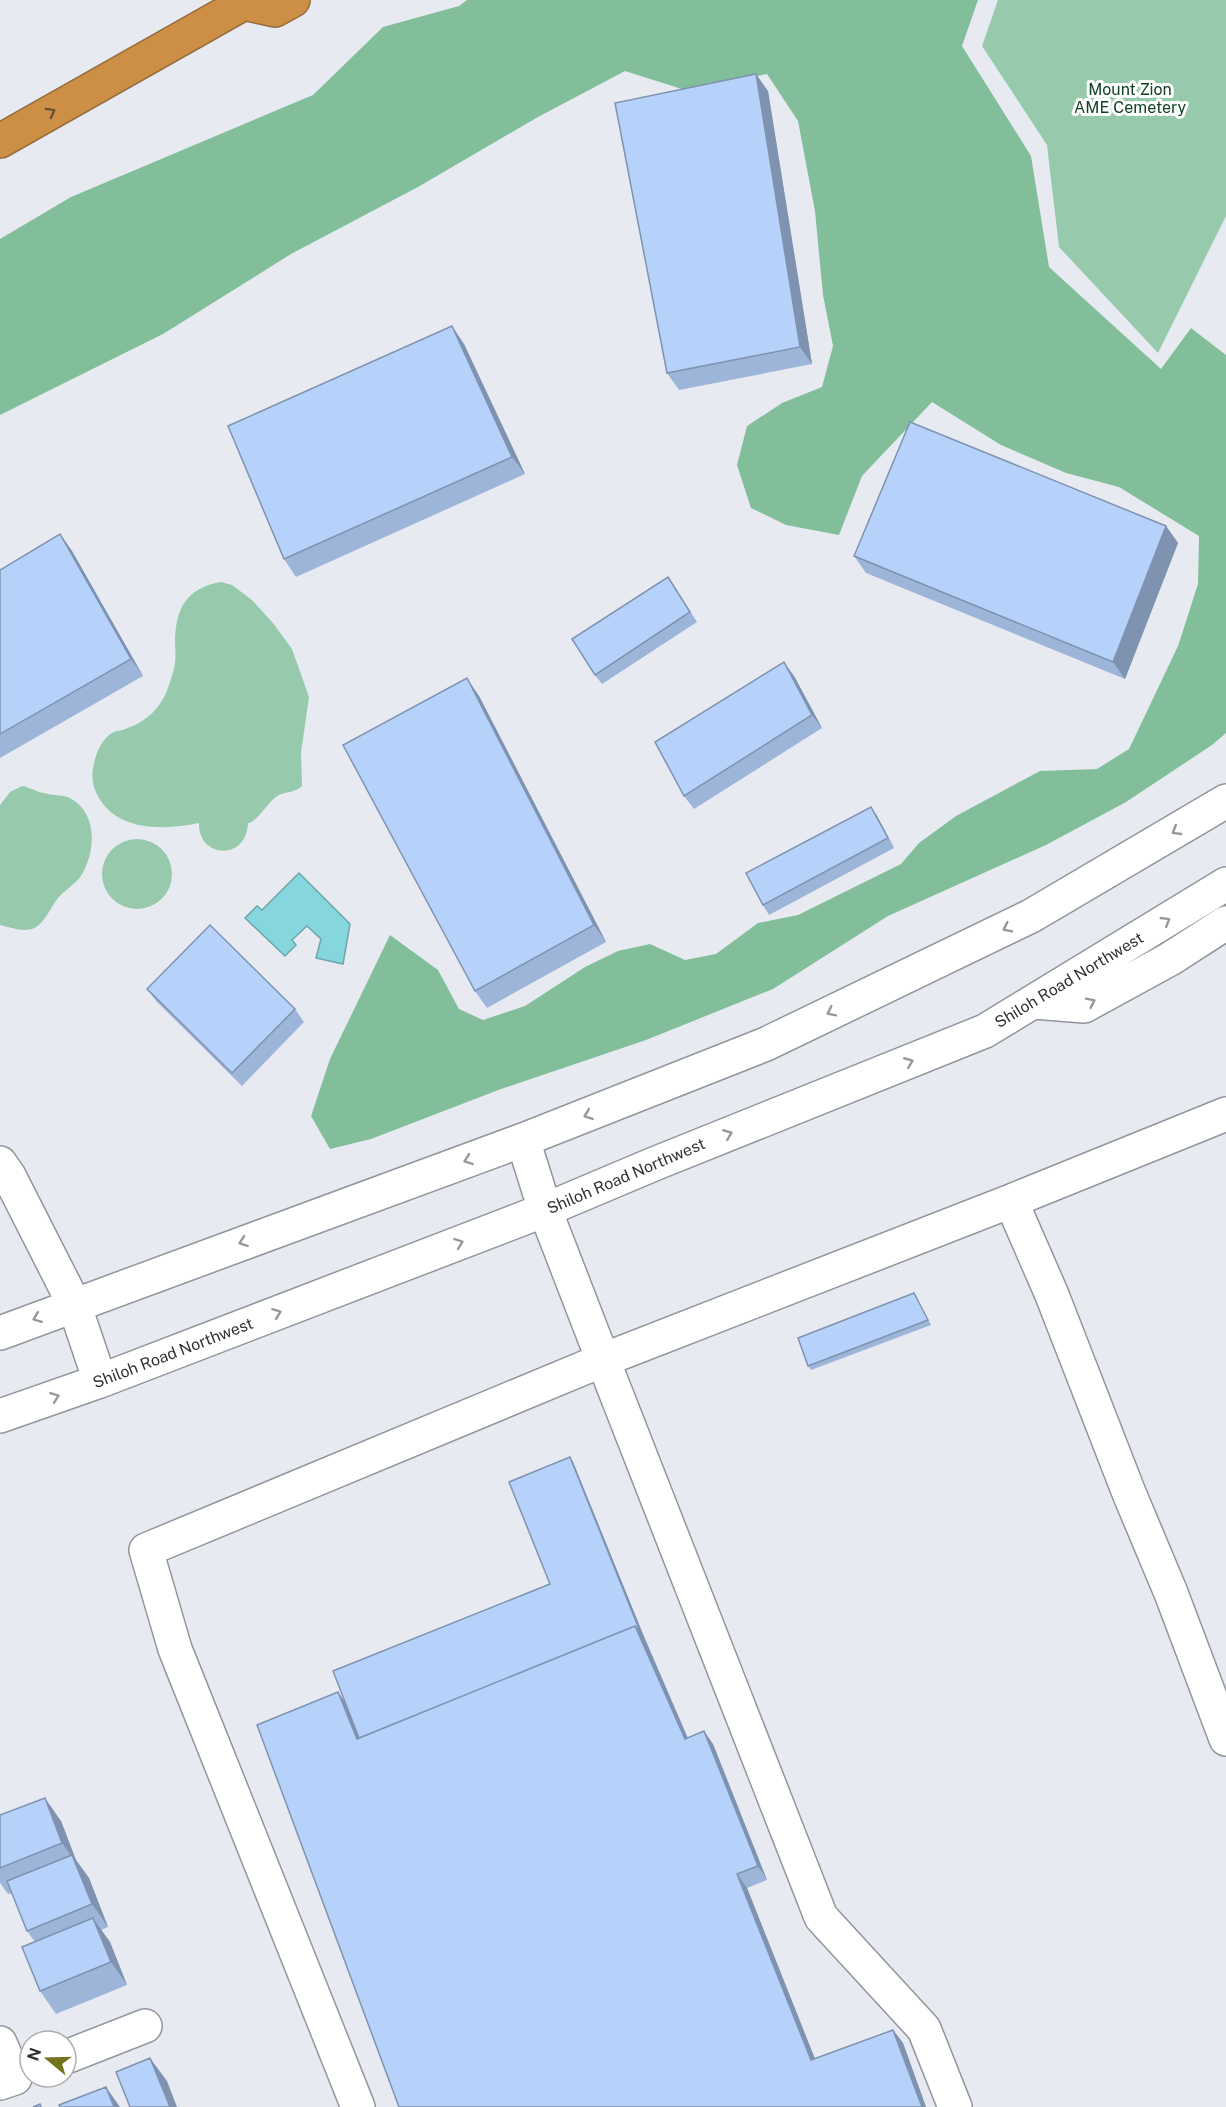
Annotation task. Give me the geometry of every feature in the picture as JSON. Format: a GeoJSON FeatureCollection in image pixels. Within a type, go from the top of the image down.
{"type":"FeatureCollection","features":[{"type":"Feature","properties":{"kind":"highway"},"geometry":{"type":"LineString","coordinates":[[0,141],[244,2],[275,10],[293,0]]}},
{"type":"Feature","properties":{"kind":"street"},"geometry":{"type":"LineString","coordinates":[[0,1333],[523,1140],[766,1044],[1031,916],[1226,801]]}},
{"type":"Feature","properties":{"kind":"street","name":"Shiloh Road Northwest"},"geometry":{"type":"LineString","coordinates":[[0,1416],[100,1381],[545,1210],[985,1031],[1226,884]]}},
{"type":"Feature","properties":{"kind":"street"},"geometry":{"type":"LineString","coordinates":[[1034,1002],[1084,1006],[1170,959],[1226,922]]}},
{"type":"Feature","properties":{"kind":"street"},"geometry":{"type":"LineString","coordinates":[[358,2107],[175,1649],[146,1550],[603,1359],[1011,1201],[1226,1114]]}},
{"type":"Feature","properties":{"kind":"street"},"geometry":{"type":"LineString","coordinates":[[523,1140],[545,1210],[821,1917],[924,2029],[955,2107]]}},
{"type":"Feature","properties":{"kind":"street"},"geometry":{"type":"LineString","coordinates":[[0,1163],[9,1176],[74,1304],[100,1381]]}},
{"type":"Feature","properties":{"kind":"street"},"geometry":{"type":"LineString","coordinates":[[1011,1201],[1052,1295],[1171,1593],[1226,1738]]}},
{"type":"Feature","properties":{"kind":"street"},"geometry":{"type":"LineString","coordinates":[[78,2052],[145,2026]]}},
{"type":"Feature","properties":{"kind":"street"},"geometry":{"type":"LineString","coordinates":[[0,2043],[15,2077]]}},
{"type":"Feature","properties":{"kind":"green space"},"geometry":{"type":"Polygon","coordinates":[[[467,0],[978,0],[962,46],[1031,156],[1049,267],[1161,369],[1191,328],[1226,355],[1226,733],[1212,745],[1126,802],[1046,845],[888,916],[773,989],[646,1040],[501,1089],[371,1139],[330,1149],[311,1116],[330,1059],[390,935],[438,970],[459,1009],[483,1020],[525,1006],[585,967],[618,951],[650,944],[685,960],[716,954],[758,923],[798,915],[901,864],[919,843],[956,816],[1040,771],[1097,769],[1129,749],[1178,646],[1198,584],[1199,536],[1119,487],[1066,473],[1001,445],[932,402],[862,476],[839,535],[786,525],[751,508],[737,465],[747,426],[782,403],[822,387],[833,346],[823,295],[815,211],[798,121],[767,74],[688,91],[625,71],[538,117],[418,187],[291,254],[163,334],[0,415],[0,239],[71,197],[313,95],[383,27],[459,6],[467,0]]]}},
{"type":"Feature","properties":{"kind":"green space","name":"Mount Zion AME Cemetery"},"geometry":{"type":"Polygon","coordinates":[[[998,0],[1226,0],[1226,216],[1158,353],[1059,247],[1047,145],[982,46],[998,0]]]}},
{"type":"Feature","properties":{"kind":"green space"},"geometry":{"type":"Polygon","coordinates":[[[221,582],[232,585],[252,600],[273,623],[292,649],[309,697],[301,753],[302,786],[271,801],[258,817],[248,823],[246,835],[240,844],[223,851],[206,844],[201,835],[199,823],[172,827],[144,826],[118,817],[99,798],[92,777],[96,755],[106,738],[112,733],[133,726],[147,718],[158,707],[166,693],[174,669],[178,618],[186,601],[200,589],[221,582]]]}},
{"type":"Feature","properties":{"kind":"green space"},"geometry":{"type":"Polygon","coordinates":[[[22,786],[70,798],[86,813],[92,834],[90,856],[81,876],[58,898],[40,924],[32,929],[24,930],[0,925],[0,805],[10,792],[22,786]]]}},
{"type":"Feature","properties":{"kind":"green space"},"geometry":{"type":"Polygon","coordinates":[[[130,839],[144,839],[157,845],[166,854],[172,867],[170,887],[162,899],[144,909],[130,909],[117,903],[108,894],[102,881],[102,867],[108,854],[117,845],[130,839]]]}},
{"type":"Feature","properties":{"kind":"water"},"geometry":{"type":"Polygon","coordinates":[[[299,873],[350,924],[343,964],[316,958],[321,939],[307,926],[292,940],[296,945],[285,956],[245,918],[257,906],[262,910],[299,873]]]}},
{"type":"Feature","properties":{"kind":"building"},"geometry":{"type":"Polygon","coordinates":[[[756,74],[800,347],[667,373],[615,103],[756,74]]]}},
{"type":"Feature","properties":{"kind":"building"},"geometry":{"type":"Polygon","coordinates":[[[452,326],[512,457],[284,559],[228,426],[452,326]]]}},
{"type":"Feature","properties":{"kind":"building"},"geometry":{"type":"Polygon","coordinates":[[[910,422],[1166,526],[1113,662],[854,556],[910,422]]]}},
{"type":"Feature","properties":{"kind":"building"},"geometry":{"type":"Polygon","coordinates":[[[60,534],[131,659],[0,734],[0,570],[60,534]]]}},
{"type":"Feature","properties":{"kind":"building"},"geometry":{"type":"Polygon","coordinates":[[[668,577],[690,612],[595,675],[572,639],[668,577]]]}},
{"type":"Feature","properties":{"kind":"building"},"geometry":{"type":"Polygon","coordinates":[[[784,662],[812,715],[684,796],[655,742],[784,662]]]}},
{"type":"Feature","properties":{"kind":"building"},"geometry":{"type":"Polygon","coordinates":[[[467,678],[594,925],[475,991],[343,745],[467,678]]]}},
{"type":"Feature","properties":{"kind":"building"},"geometry":{"type":"Polygon","coordinates":[[[871,807],[888,838],[763,905],[746,873],[871,807]]]}},
{"type":"Feature","properties":{"kind":"building"},"geometry":{"type":"Polygon","coordinates":[[[210,925],[295,1009],[232,1073],[147,989],[210,925]]]}},
{"type":"Feature","properties":{"kind":"building"},"geometry":{"type":"Polygon","coordinates":[[[914,1293],[928,1320],[808,1366],[798,1338],[914,1293]]]}},
{"type":"Feature","properties":{"kind":"building"},"geometry":{"type":"Polygon","coordinates":[[[570,1457],[641,1634],[635,1626],[359,1738],[333,1671],[550,1584],[509,1482],[570,1457]]]}},
{"type":"Feature","properties":{"kind":"building"},"geometry":{"type":"Polygon","coordinates":[[[635,1626],[685,1739],[704,1731],[758,1866],[737,1874],[811,2060],[893,2030],[922,2107],[399,2107],[257,1725],[338,1692],[357,1739],[635,1626]]]}},
{"type":"Feature","properties":{"kind":"building"},"geometry":{"type":"Polygon","coordinates":[[[45,1798],[62,1843],[0,1868],[0,1815],[45,1798]]]}},
{"type":"Feature","properties":{"kind":"building"},"geometry":{"type":"Polygon","coordinates":[[[72,1855],[92,1904],[27,1931],[7,1881],[72,1855]]]}},
{"type":"Feature","properties":{"kind":"building"},"geometry":{"type":"Polygon","coordinates":[[[93,1918],[111,1962],[40,1991],[22,1947],[93,1918]]]}},
{"type":"Feature","properties":{"kind":"building"},"geometry":{"type":"Polygon","coordinates":[[[150,2058],[170,2107],[130,2107],[116,2072],[150,2058]]]}},
{"type":"Feature","properties":{"kind":"building"},"geometry":{"type":"Polygon","coordinates":[[[106,2087],[114,2107],[60,2107],[59,2105],[106,2087]]]}}]}
